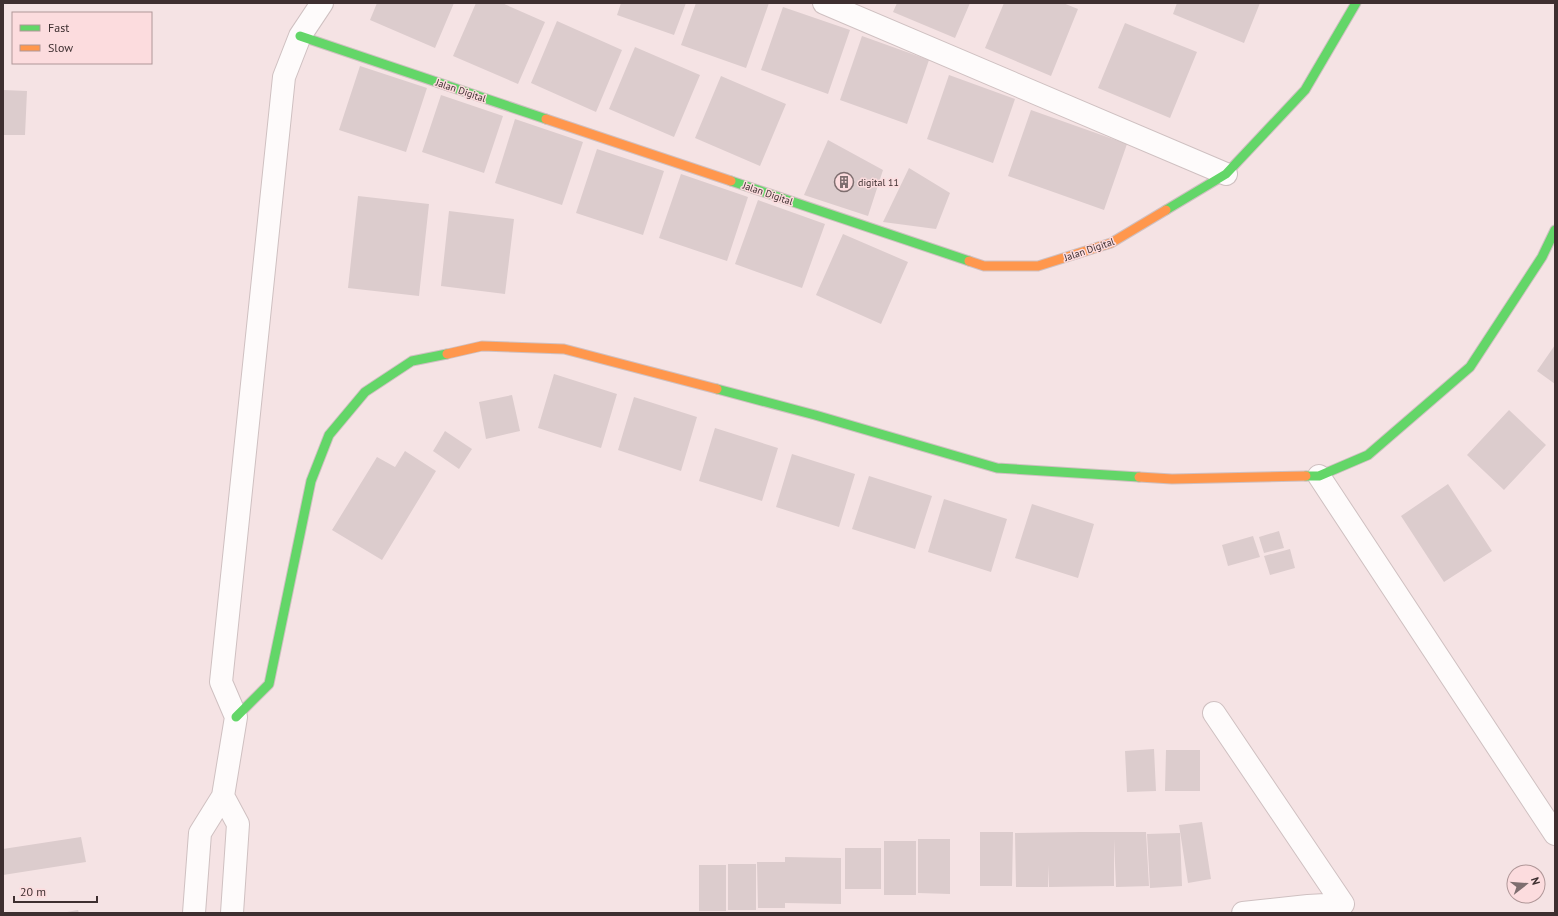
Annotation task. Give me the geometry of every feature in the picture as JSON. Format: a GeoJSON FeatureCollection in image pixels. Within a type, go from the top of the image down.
{"type":"FeatureCollection","features":[{"type":"Feature","properties":{"kind":"street"},"geometry":{"type":"LineString","coordinates":[[194,913],[200,833],[223,796],[236,717],[221,682],[284,77],[300,36],[322,3]]}},
{"type":"Feature","properties":{"kind":"street"},"geometry":{"type":"LineString","coordinates":[[824,3],[1226,174]]}},
{"type":"Feature","properties":{"kind":"street","name":"Jalan Digital"},"geometry":{"type":"LineString","coordinates":[[300,36],[984,266],[1038,266],[1112,243],[1226,174],[1305,90],[1356,3]]}},
{"type":"Feature","properties":{"kind":"street"},"geometry":{"type":"LineString","coordinates":[[236,717],[269,684],[311,481],[329,435],[365,392],[412,361],[482,346],[564,349],[815,414],[997,468],[1172,479],[1319,476],[1368,455],[1470,367],[1542,257],[1555,230]]}},
{"type":"Feature","properties":{"kind":"street"},"geometry":{"type":"LineString","coordinates":[[1319,476],[1555,834]]}},
{"type":"Feature","properties":{"kind":"street"},"geometry":{"type":"LineString","coordinates":[[1214,714],[1346,908]]}},
{"type":"Feature","properties":{"kind":"street"},"geometry":{"type":"LineString","coordinates":[[223,796],[238,824],[232,913]]}},
{"type":"Feature","properties":{"kind":"street"},"geometry":{"type":"LineString","coordinates":[[1243,913],[1308,906],[1346,908]]}},
{"type":"Feature","properties":{"kind":"building"},"geometry":{"type":"Polygon","coordinates":[[[377,3],[454,3],[435,48],[370,20],[377,3]]]}},
{"type":"Feature","properties":{"kind":"building"},"geometry":{"type":"Polygon","coordinates":[[[476,3],[502,3],[545,22],[518,84],[453,56],[476,3]]]}},
{"type":"Feature","properties":{"kind":"building"},"geometry":{"type":"Polygon","coordinates":[[[621,3],[686,3],[674,35],[617,15],[621,3]]]}},
{"type":"Feature","properties":{"kind":"building"},"geometry":{"type":"Polygon","coordinates":[[[696,3],[769,3],[746,68],[681,45],[696,3]]]}},
{"type":"Feature","properties":{"kind":"building"},"geometry":{"type":"Polygon","coordinates":[[[897,3],[970,3],[955,38],[893,12],[897,3]]]}},
{"type":"Feature","properties":{"kind":"building"},"geometry":{"type":"Polygon","coordinates":[[[1004,3],[1063,3],[1078,9],[1051,76],[985,48],[1004,3]]]}},
{"type":"Feature","properties":{"kind":"building"},"geometry":{"type":"Polygon","coordinates":[[[1177,3],[1260,3],[1244,43],[1173,14],[1177,3]]]}},
{"type":"Feature","properties":{"kind":"building"},"geometry":{"type":"Polygon","coordinates":[[[783,7],[850,30],[828,94],[761,70],[783,7]]]}},
{"type":"Feature","properties":{"kind":"building"},"geometry":{"type":"Polygon","coordinates":[[[557,21],[622,50],[596,112],[531,83],[557,21]]]}},
{"type":"Feature","properties":{"kind":"building"},"geometry":{"type":"Polygon","coordinates":[[[1125,23],[1197,52],[1170,118],[1098,88],[1125,23]]]}},
{"type":"Feature","properties":{"kind":"building"},"geometry":{"type":"Polygon","coordinates":[[[862,36],[929,60],[907,124],[840,100],[862,36]]]}},
{"type":"Feature","properties":{"kind":"building"},"geometry":{"type":"Polygon","coordinates":[[[635,47],[700,75],[674,137],[609,109],[635,47]]]}},
{"type":"Feature","properties":{"kind":"building"},"geometry":{"type":"Polygon","coordinates":[[[360,66],[427,88],[406,152],[339,130],[360,66]]]}},
{"type":"Feature","properties":{"kind":"building"},"geometry":{"type":"Polygon","coordinates":[[[949,75],[1015,99],[993,163],[927,139],[949,75]]]}},
{"type":"Feature","properties":{"kind":"building"},"geometry":{"type":"Polygon","coordinates":[[[721,76],[786,104],[760,166],[695,138],[721,76]]]}},
{"type":"Feature","properties":{"kind":"building"},"geometry":{"type":"Polygon","coordinates":[[[3,90],[27,91],[25,135],[3,135],[3,90]]]}},
{"type":"Feature","properties":{"kind":"building"},"geometry":{"type":"Polygon","coordinates":[[[441,95],[503,116],[484,173],[422,152],[441,95]]]}},
{"type":"Feature","properties":{"kind":"building"},"geometry":{"type":"Polygon","coordinates":[[[1031,110],[1127,144],[1104,210],[1008,176],[1031,110]]]}},
{"type":"Feature","properties":{"kind":"building"},"geometry":{"type":"Polygon","coordinates":[[[515,119],[583,142],[562,205],[495,183],[515,119]]]}},
{"type":"Feature","properties":{"kind":"building","name":"digital 11"},"geometry":{"type":"Polygon","coordinates":[[[828,140],[883,170],[868,216],[804,195],[828,140]]]}},
{"type":"Feature","properties":{"kind":"building"},"geometry":{"type":"Polygon","coordinates":[[[597,149],[664,171],[643,235],[576,213],[597,149]]]}},
{"type":"Feature","properties":{"kind":"building"},"geometry":{"type":"Polygon","coordinates":[[[909,168],[950,193],[936,229],[883,222],[909,168]]]}},
{"type":"Feature","properties":{"kind":"building"},"geometry":{"type":"Polygon","coordinates":[[[681,174],[748,197],[727,261],[659,238],[681,174]]]}},
{"type":"Feature","properties":{"kind":"building"},"geometry":{"type":"Polygon","coordinates":[[[358,196],[429,204],[419,296],[348,288],[358,196]]]}},
{"type":"Feature","properties":{"kind":"building"},"geometry":{"type":"Polygon","coordinates":[[[758,200],[825,224],[802,288],[735,264],[758,200]]]}},
{"type":"Feature","properties":{"kind":"building"},"geometry":{"type":"Polygon","coordinates":[[[449,211],[514,219],[505,294],[441,286],[449,211]]]}},
{"type":"Feature","properties":{"kind":"building"},"geometry":{"type":"Polygon","coordinates":[[[843,234],[908,262],[881,324],[816,295],[843,234]]]}},
{"type":"Feature","properties":{"kind":"building"},"geometry":{"type":"Polygon","coordinates":[[[1555,345],[1555,384],[1537,371],[1555,345]]]}},
{"type":"Feature","properties":{"kind":"building"},"geometry":{"type":"Polygon","coordinates":[[[554,374],[617,394],[601,448],[538,428],[554,374]]]}},
{"type":"Feature","properties":{"kind":"building"},"geometry":{"type":"Polygon","coordinates":[[[512,395],[520,431],[486,439],[479,402],[512,395]]]}},
{"type":"Feature","properties":{"kind":"building"},"geometry":{"type":"Polygon","coordinates":[[[634,397],[697,417],[681,471],[618,450],[634,397]]]}},
{"type":"Feature","properties":{"kind":"building"},"geometry":{"type":"Polygon","coordinates":[[[1509,410],[1546,445],[1504,490],[1467,455],[1509,410]]]}},
{"type":"Feature","properties":{"kind":"building"},"geometry":{"type":"Polygon","coordinates":[[[715,428],[778,448],[762,501],[699,481],[715,428]]]}},
{"type":"Feature","properties":{"kind":"building"},"geometry":{"type":"Polygon","coordinates":[[[445,431],[472,449],[459,469],[433,451],[445,431]]]}},
{"type":"Feature","properties":{"kind":"building"},"geometry":{"type":"Polygon","coordinates":[[[405,451],[436,471],[382,560],[332,530],[377,457],[395,467],[405,451]]]}},
{"type":"Feature","properties":{"kind":"building"},"geometry":{"type":"Polygon","coordinates":[[[792,454],[855,474],[839,527],[776,507],[792,454]]]}},
{"type":"Feature","properties":{"kind":"building"},"geometry":{"type":"Polygon","coordinates":[[[869,476],[932,496],[915,549],[852,529],[869,476]]]}},
{"type":"Feature","properties":{"kind":"building"},"geometry":{"type":"Polygon","coordinates":[[[1448,484],[1492,551],[1444,582],[1401,516],[1448,484]]]}},
{"type":"Feature","properties":{"kind":"building"},"geometry":{"type":"Polygon","coordinates":[[[944,499],[1007,519],[991,572],[928,552],[944,499]]]}},
{"type":"Feature","properties":{"kind":"building"},"geometry":{"type":"Polygon","coordinates":[[[1032,504],[1094,524],[1078,578],[1015,558],[1032,504]]]}},
{"type":"Feature","properties":{"kind":"building"},"geometry":{"type":"Polygon","coordinates":[[[1279,531],[1284,548],[1264,553],[1259,537],[1279,531]]]}},
{"type":"Feature","properties":{"kind":"building"},"geometry":{"type":"Polygon","coordinates":[[[1253,536],[1260,557],[1228,566],[1222,545],[1253,536]]]}},
{"type":"Feature","properties":{"kind":"building"},"geometry":{"type":"Polygon","coordinates":[[[1290,549],[1295,568],[1270,575],[1264,556],[1290,549]]]}},
{"type":"Feature","properties":{"kind":"building"},"geometry":{"type":"Polygon","coordinates":[[[1154,749],[1156,791],[1127,792],[1125,751],[1154,749]]]}},
{"type":"Feature","properties":{"kind":"building"},"geometry":{"type":"Polygon","coordinates":[[[1166,750],[1200,750],[1200,791],[1165,791],[1166,750]]]}},
{"type":"Feature","properties":{"kind":"building"},"geometry":{"type":"Polygon","coordinates":[[[1202,822],[1211,879],[1188,883],[1179,825],[1202,822]]]}},
{"type":"Feature","properties":{"kind":"building"},"geometry":{"type":"Polygon","coordinates":[[[980,832],[1013,832],[1012,886],[980,886],[980,832]]]}},
{"type":"Feature","properties":{"kind":"building"},"geometry":{"type":"Polygon","coordinates":[[[1146,832],[1149,886],[1116,887],[1114,839],[1114,886],[1049,887],[1048,865],[1048,887],[1016,887],[1015,833],[1146,832]]]}},
{"type":"Feature","properties":{"kind":"building"},"geometry":{"type":"Polygon","coordinates":[[[1180,833],[1182,886],[1150,888],[1147,834],[1180,833]]]}},
{"type":"Feature","properties":{"kind":"building"},"geometry":{"type":"Polygon","coordinates":[[[81,837],[86,862],[3,875],[3,849],[81,837]]]}},
{"type":"Feature","properties":{"kind":"building"},"geometry":{"type":"Polygon","coordinates":[[[918,839],[950,839],[950,894],[918,893],[918,839]]]}},
{"type":"Feature","properties":{"kind":"building"},"geometry":{"type":"Polygon","coordinates":[[[884,841],[916,841],[916,895],[884,895],[884,841]]]}},
{"type":"Feature","properties":{"kind":"building"},"geometry":{"type":"Polygon","coordinates":[[[845,848],[881,848],[881,889],[845,889],[845,848]]]}},
{"type":"Feature","properties":{"kind":"building"},"geometry":{"type":"Polygon","coordinates":[[[785,857],[841,858],[841,904],[785,903],[785,908],[758,908],[757,862],[785,862],[785,857]]]}},
{"type":"Feature","properties":{"kind":"building"},"geometry":{"type":"Polygon","coordinates":[[[728,864],[756,864],[756,910],[728,910],[728,864]]]}},
{"type":"Feature","properties":{"kind":"building"},"geometry":{"type":"Polygon","coordinates":[[[699,865],[726,865],[726,911],[699,911],[699,865]]]}},
{"type":"Feature","properties":{"kind":"building"},"geometry":{"type":"Polygon","coordinates":[[[78,910],[79,913],[67,913],[67,912],[78,910]]]}},
{"type":"Feature","properties":{"kind":"traffic: fast"},"geometry":{"type":"LineString","coordinates":[[1166,210],[1226,174],[1305,90],[1356,3]]}},
{"type":"Feature","properties":{"kind":"traffic: fast"},"geometry":{"type":"LineString","coordinates":[[300,36],[546,119]]}},
{"type":"Feature","properties":{"kind":"traffic: fast"},"geometry":{"type":"LineString","coordinates":[[731,181],[969,261]]}},
{"type":"Feature","properties":{"kind":"traffic: fast"},"geometry":{"type":"LineString","coordinates":[[1306,476],[1319,476],[1368,455],[1470,367],[1542,257],[1555,230]]}},
{"type":"Feature","properties":{"kind":"traffic: fast"},"geometry":{"type":"LineString","coordinates":[[236,717],[269,684],[311,481],[329,435],[365,392],[412,361],[447,354]]}},
{"type":"Feature","properties":{"kind":"traffic: fast"},"geometry":{"type":"LineString","coordinates":[[717,389],[815,415],[997,468],[1139,477]]}},
{"type":"Feature","properties":{"kind":"traffic: slow"},"geometry":{"type":"LineString","coordinates":[[546,119],[731,181]]}},
{"type":"Feature","properties":{"kind":"traffic: slow"},"geometry":{"type":"LineString","coordinates":[[969,261],[984,266],[1038,266],[1111,243],[1166,210]]}},
{"type":"Feature","properties":{"kind":"traffic: slow"},"geometry":{"type":"LineString","coordinates":[[447,354],[482,346],[564,349],[717,389]]}},
{"type":"Feature","properties":{"kind":"traffic: slow"},"geometry":{"type":"LineString","coordinates":[[1139,477],[1172,479],[1306,476]]}},
{"type":"Feature","properties":{"kind":"place","name":"digital 11"},"geometry":{"type":"Point","coordinates":[844,182]}}]}
